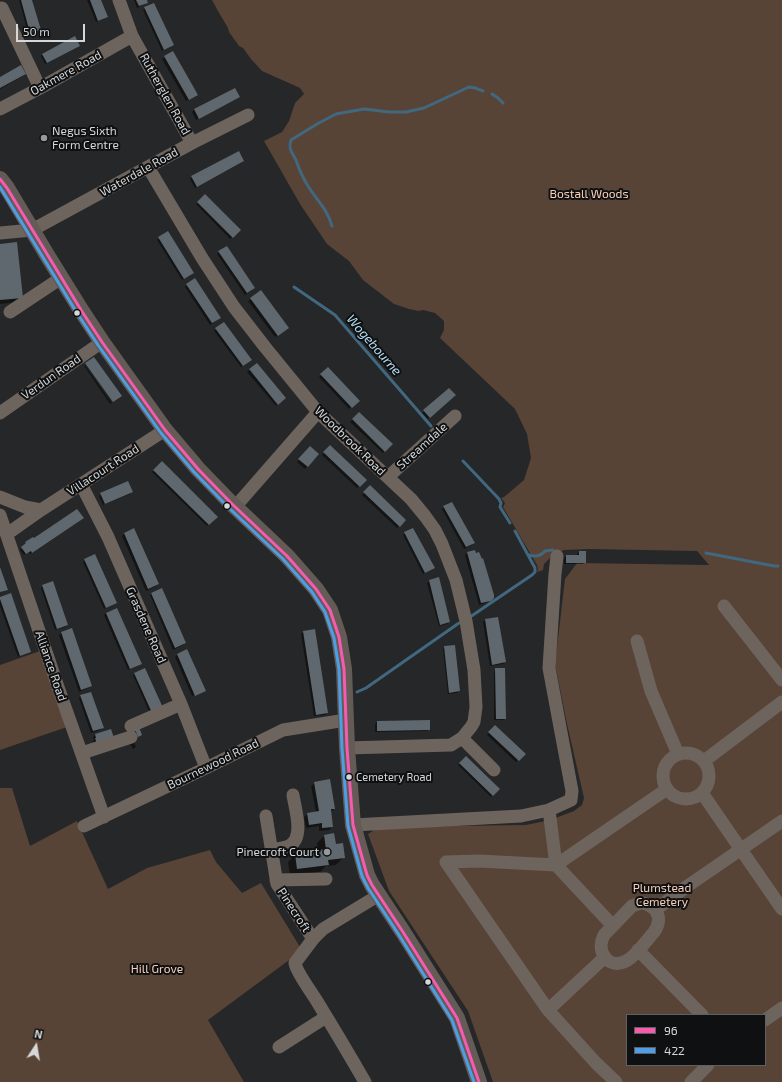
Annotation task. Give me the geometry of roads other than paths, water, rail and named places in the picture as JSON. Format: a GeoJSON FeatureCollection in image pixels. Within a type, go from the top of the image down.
{"type":"FeatureCollection","features":[{"type":"Feature","properties":{"kind":"main road"},"geometry":{"type":"LineString","coordinates":[[0,179],[7,188],[60,278],[102,342],[165,430],[198,469],[234,507],[287,556],[316,589],[330,610],[339,637],[344,669],[347,748],[353,825],[367,875],[456,1018],[480,1082]]}},
{"type":"Feature","properties":{"kind":"street","name":"Rutherglen Road"},"geometry":{"type":"LineString","coordinates":[[119,0],[132,36],[192,143]]}},
{"type":"Feature","properties":{"kind":"street"},"geometry":{"type":"LineString","coordinates":[[2,8],[40,88]]}},
{"type":"Feature","properties":{"kind":"street","name":"Oakmere Road"},"geometry":{"type":"LineString","coordinates":[[0,109],[132,36]]}},
{"type":"Feature","properties":{"kind":"street","name":"Waterdale Road"},"geometry":{"type":"LineString","coordinates":[[32,230],[192,143],[248,115]]}},
{"type":"Feature","properties":{"kind":"street","name":"Woodbrook Road"},"geometry":{"type":"LineString","coordinates":[[148,168],[234,307],[318,412],[411,499],[425,516],[435,530],[442,544],[456,580],[466,620],[474,670],[476,707],[474,722],[471,727],[462,738],[451,746],[347,748]]}},
{"type":"Feature","properties":{"kind":"street"},"geometry":{"type":"LineString","coordinates":[[0,233],[32,230]]}},
{"type":"Feature","properties":{"kind":"street"},"geometry":{"type":"LineString","coordinates":[[10,312],[60,278]]}},
{"type":"Feature","properties":{"kind":"street","name":"Verdun Road"},"geometry":{"type":"LineString","coordinates":[[0,413],[102,342]]}},
{"type":"Feature","properties":{"kind":"street"},"geometry":{"type":"LineString","coordinates":[[234,507],[318,412]]}},
{"type":"Feature","properties":{"kind":"street","name":"Streamdale"},"geometry":{"type":"LineString","coordinates":[[388,477],[455,416]]}},
{"type":"Feature","properties":{"kind":"street","name":"Villacourt Road"},"geometry":{"type":"LineString","coordinates":[[7,534],[41,510],[165,430]]}},
{"type":"Feature","properties":{"kind":"street","name":"Grasdene Road"},"geometry":{"type":"LineString","coordinates":[[81,484],[108,537],[181,704],[206,768]]}},
{"type":"Feature","properties":{"kind":"street"},"geometry":{"type":"LineString","coordinates":[[0,497],[25,507],[41,510]]}},
{"type":"Feature","properties":{"kind":"street","name":"Alliance Road"},"geometry":{"type":"LineString","coordinates":[[0,515],[58,687],[104,816]]}},
{"type":"Feature","properties":{"kind":"street"},"geometry":{"type":"LineString","coordinates":[[353,825],[521,816],[549,810],[571,800],[572,791],[549,668],[557,556]]}},
{"type":"Feature","properties":{"kind":"street"},"geometry":{"type":"LineString","coordinates":[[724,606],[782,680]]}},
{"type":"Feature","properties":{"kind":"street"},"geometry":{"type":"LineString","coordinates":[[637,641],[651,691],[678,754]]}},
{"type":"Feature","properties":{"kind":"street"},"geometry":{"type":"LineString","coordinates":[[704,760],[782,702]]}},
{"type":"Feature","properties":{"kind":"street"},"geometry":{"type":"LineString","coordinates":[[82,754],[131,732],[181,704]]}},
{"type":"Feature","properties":{"kind":"street","name":"Bournewood Road"},"geometry":{"type":"LineString","coordinates":[[84,826],[283,730],[346,720]]}},
{"type":"Feature","properties":{"kind":"street"},"geometry":{"type":"LineString","coordinates":[[462,738],[494,770]]}},
{"type":"Feature","properties":{"kind":"street"},"geometry":{"type":"LineString","coordinates":[[685,752],[692,753],[704,760],[710,773],[709,781],[702,793],[687,799],[680,798],[672,794],[664,782],[664,768],[667,762],[672,757],[685,752]]}},
{"type":"Feature","properties":{"kind":"street"},"geometry":{"type":"LineString","coordinates":[[616,1082],[596,1063],[548,1010],[446,862],[479,861],[556,865],[667,788]]}},
{"type":"Feature","properties":{"kind":"street"},"geometry":{"type":"LineString","coordinates":[[702,793],[782,909]]}},
{"type":"Feature","properties":{"kind":"street"},"geometry":{"type":"LineString","coordinates":[[271,850],[289,846],[294,842],[298,835],[293,796]]}},
{"type":"Feature","properties":{"kind":"street"},"geometry":{"type":"LineString","coordinates":[[549,810],[556,865],[613,926]]}},
{"type":"Feature","properties":{"kind":"street","name":"Pinecroft"},"geometry":{"type":"LineString","coordinates":[[266,816],[277,884],[313,939]]}},
{"type":"Feature","properties":{"kind":"street"},"geometry":{"type":"LineString","coordinates":[[655,910],[782,821]]}},
{"type":"Feature","properties":{"kind":"street","name":"Pinecroft"},"geometry":{"type":"LineString","coordinates":[[276,880],[326,879]]}},
{"type":"Feature","properties":{"kind":"street"},"geometry":{"type":"LineString","coordinates":[[365,1082],[295,966],[297,960],[313,939],[323,930],[379,895]]}},
{"type":"Feature","properties":{"kind":"street"},"geometry":{"type":"LineString","coordinates":[[638,904],[647,904],[651,906],[655,910],[659,922],[654,932],[638,950],[626,961],[621,963],[609,961],[602,952],[601,946],[604,935],[613,926],[632,906],[638,904]]}},
{"type":"Feature","properties":{"kind":"street"},"geometry":{"type":"LineString","coordinates":[[638,950],[701,1014]]}},
{"type":"Feature","properties":{"kind":"street"},"geometry":{"type":"LineString","coordinates":[[548,1010],[605,957]]}},
{"type":"Feature","properties":{"kind":"street"},"geometry":{"type":"LineString","coordinates":[[766,1019],[782,1008]]}},
{"type":"Feature","properties":{"kind":"street"},"geometry":{"type":"LineString","coordinates":[[279,1047],[326,1017]]}},
{"type":"Feature","properties":{"kind":"street"},"geometry":{"type":"LineString","coordinates":[[691,1082],[707,1066]]}},
{"type":"Feature","properties":{"kind":"waterway"},"geometry":{"type":"LineString","coordinates":[[332,226],[325,210],[303,177],[291,150],[291,140],[336,114],[364,109],[389,112],[406,112],[424,108],[469,87],[483,91]]}},
{"type":"Feature","properties":{"kind":"waterway"},"geometry":{"type":"LineString","coordinates":[[492,94],[503,103]]}},
{"type":"Feature","properties":{"kind":"waterway","name":"Wogebourne"},"geometry":{"type":"LineString","coordinates":[[294,287],[335,315],[431,426]]}},
{"type":"Feature","properties":{"kind":"waterway","name":"Wogebourne"},"geometry":{"type":"LineString","coordinates":[[463,461],[499,499],[501,503],[500,507],[510,523]]}},
{"type":"Feature","properties":{"kind":"waterway","name":"Wogebourne"},"geometry":{"type":"LineString","coordinates":[[470,617],[535,572],[535,568],[515,531]]}},
{"type":"Feature","properties":{"kind":"waterway"},"geometry":{"type":"LineString","coordinates":[[529,555],[538,556],[545,551],[553,550]]}},
{"type":"Feature","properties":{"kind":"waterway"},"geometry":{"type":"LineString","coordinates":[[706,553],[778,566]]}},
{"type":"Feature","properties":{"kind":"waterway","name":"Wogebourne"},"geometry":{"type":"LineString","coordinates":[[357,692],[366,688],[459,623]]}},
{"type":"Feature","properties":{"kind":"place","name":"Negus Sixth Form Centre"},"geometry":{"type":"Point","coordinates":[44,138]}},
{"type":"Feature","properties":{"kind":"place","name":"Cemetery Road"},"geometry":{"type":"Point","coordinates":[349,777]}},
{"type":"Feature","properties":{"kind":"place","name":"Pinecroft Court"},"geometry":{"type":"Point","coordinates":[327,852]}},
{"type":"Feature","properties":{"kind":"park label","name":"Bostall Woods"},"geometry":{"type":"Point","coordinates":[589,194]}},
{"type":"Feature","properties":{"kind":"park label","name":"Plumstead Cemetery"},"geometry":{"type":"Point","coordinates":[662,895]}},
{"type":"Feature","properties":{"kind":"park label","name":"Hill Grove"},"geometry":{"type":"Point","coordinates":[157,969]}}]}
